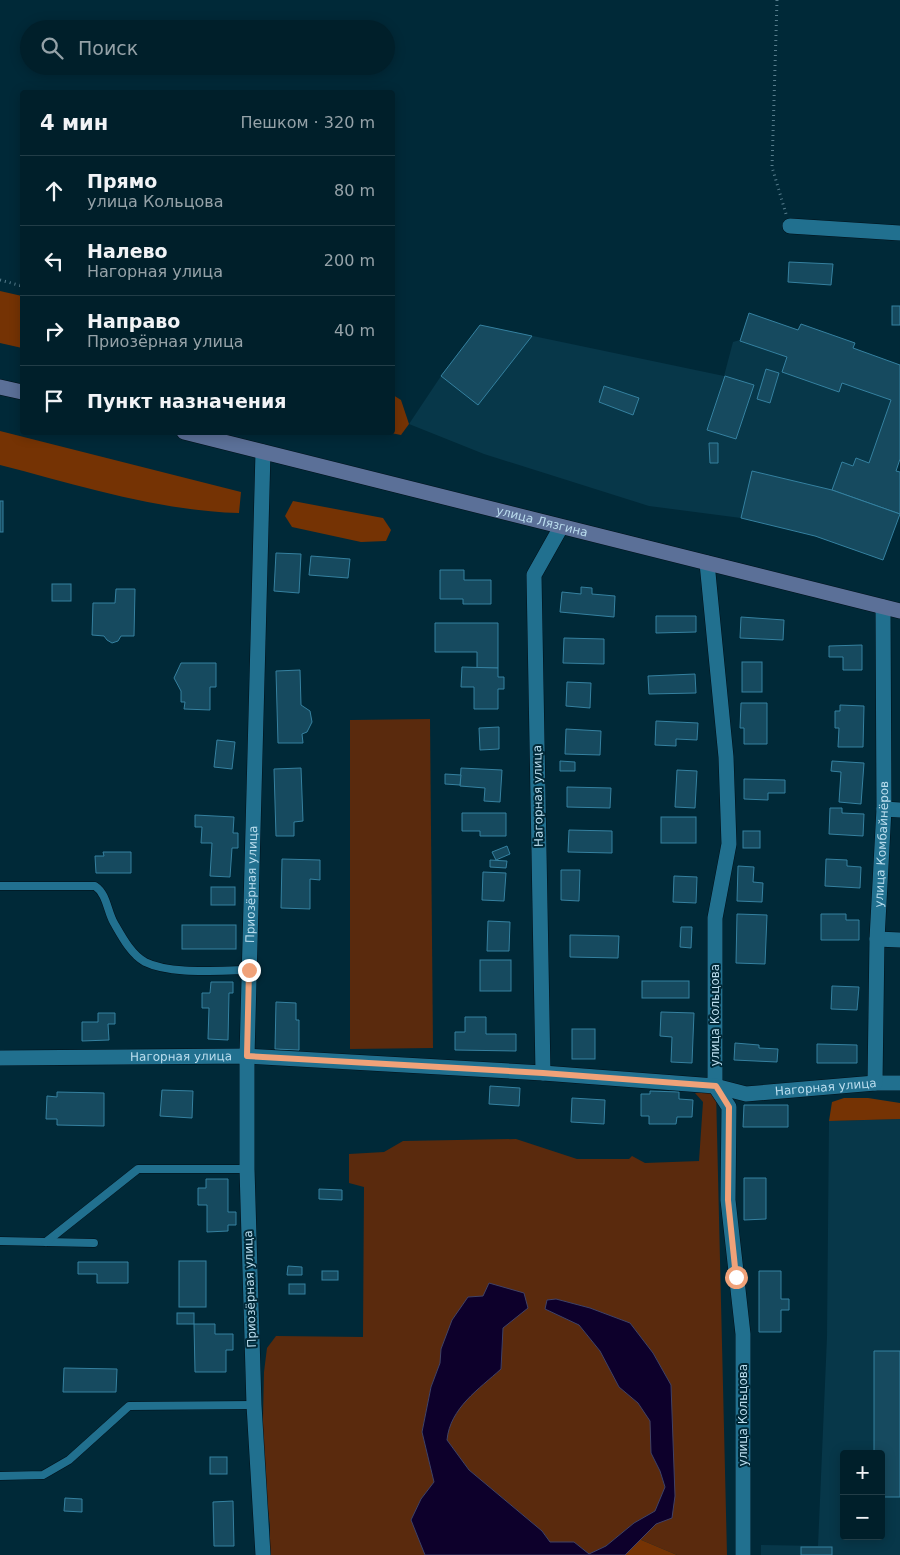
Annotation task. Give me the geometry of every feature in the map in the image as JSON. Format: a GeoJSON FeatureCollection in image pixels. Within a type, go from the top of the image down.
{"type":"FeatureCollection","features":[{"type":"Feature","properties":{"kind":"main road"},"geometry":{"type":"LineString","coordinates":[[0,387],[20,392]]}},
{"type":"Feature","properties":{"kind":"main road","name":"улица Лязгина"},"geometry":{"type":"LineString","coordinates":[[196,435],[900,611]]}},
{"type":"Feature","properties":{"kind":"street"},"geometry":{"type":"LineString","coordinates":[[790,226],[900,233]]}},
{"type":"Feature","properties":{"kind":"street","name":"Приозёрная улица"},"geometry":{"type":"LineString","coordinates":[[263,452],[247,1056],[247,1169],[254,1404],[263,1555]]}},
{"type":"Feature","properties":{"kind":"street","name":"Нагорная улица"},"geometry":{"type":"LineString","coordinates":[[543,1073],[534,575],[561,526]]}},
{"type":"Feature","properties":{"kind":"street","name":"улица Кольцова"},"geometry":{"type":"LineString","coordinates":[[707,563],[726,757],[729,844],[715,918],[716,1086],[729,1107],[728,1200],[743,1334],[743,1555]]}},
{"type":"Feature","properties":{"kind":"street","name":"улица Комбайнёров"},"geometry":{"type":"LineString","coordinates":[[874,1083],[877,939],[884,809],[883,607]]}},
{"type":"Feature","properties":{"kind":"street"},"geometry":{"type":"LineString","coordinates":[[884,809],[900,810]]}},
{"type":"Feature","properties":{"kind":"street"},"geometry":{"type":"LineString","coordinates":[[877,939],[900,940]]}},
{"type":"Feature","properties":{"kind":"street","name":"Нагорная улица"},"geometry":{"type":"LineString","coordinates":[[0,1058],[247,1056],[543,1073],[716,1086],[746,1094],[874,1083],[900,1083]]}},
{"type":"Feature","properties":{"kind":"lane"},"geometry":{"type":"LineString","coordinates":[[0,886],[95,886],[101,890],[113,922],[132,951],[145,962],[161,967],[194,970],[249,970]]}},
{"type":"Feature","properties":{"kind":"lane"},"geometry":{"type":"LineString","coordinates":[[46,1242],[138,1169],[247,1169]]}},
{"type":"Feature","properties":{"kind":"lane"},"geometry":{"type":"LineString","coordinates":[[0,1241],[94,1243]]}},
{"type":"Feature","properties":{"kind":"lane"},"geometry":{"type":"LineString","coordinates":[[0,1476],[43,1475],[69,1460],[129,1406],[254,1404]]}},
{"type":"Feature","properties":{"kind":"path"},"geometry":{"type":"LineString","coordinates":[[777,0],[772,167],[790,226]]}},
{"type":"Feature","properties":{"kind":"path"},"geometry":{"type":"LineString","coordinates":[[0,280],[20,285]]}},
{"type":"Feature","properties":{"kind":"shaded area"},"geometry":{"type":"Polygon","coordinates":[[[0,291],[20,296],[20,348],[0,343],[0,291]]]}},
{"type":"Feature","properties":{"kind":"shaded area"},"geometry":{"type":"Polygon","coordinates":[[[749,313],[798,330],[801,324],[855,343],[853,348],[900,365],[900,459],[896,471],[900,472],[900,512],[883,560],[815,536],[741,518],[649,506],[484,454],[409,424],[441,376],[480,325],[724,376],[733,342],[740,340],[749,313]]]}},
{"type":"Feature","properties":{"kind":"shaded area"},"geometry":{"type":"Polygon","coordinates":[[[395,396],[401,400],[409,424],[401,435],[395,434],[395,396]]]}},
{"type":"Feature","properties":{"kind":"shaded area"},"geometry":{"type":"Polygon","coordinates":[[[0,431],[241,492],[239,513],[178,507],[118,496],[0,465],[0,431]]]}},
{"type":"Feature","properties":{"kind":"shaded area"},"geometry":{"type":"Polygon","coordinates":[[[293,501],[383,518],[391,530],[386,541],[361,542],[292,527],[285,516],[293,501]]]}},
{"type":"Feature","properties":{"kind":"shaded area"},"geometry":{"type":"Polygon","coordinates":[[[430,719],[433,1048],[350,1049],[350,720],[430,719]]]}},
{"type":"Feature","properties":{"kind":"shaded area"},"geometry":{"type":"Polygon","coordinates":[[[716,1091],[727,1555],[677,1555],[639,1539],[656,1524],[673,1465],[671,1385],[653,1353],[630,1323],[590,1308],[556,1299],[545,1309],[579,1325],[600,1351],[619,1387],[638,1403],[651,1421],[651,1453],[660,1471],[665,1488],[655,1511],[634,1523],[606,1546],[589,1554],[574,1542],[550,1542],[542,1531],[469,1470],[447,1440],[453,1418],[459,1409],[466,1400],[501,1369],[503,1328],[483,1296],[441,1349],[440,1363],[431,1387],[422,1432],[434,1482],[421,1499],[411,1520],[425,1555],[270,1555],[270,1525],[262,1462],[264,1372],[267,1348],[276,1336],[363,1337],[364,1187],[349,1183],[349,1154],[384,1152],[403,1141],[516,1139],[577,1159],[629,1159],[632,1156],[645,1163],[699,1161],[703,1102],[695,1093],[716,1091]]]}},
{"type":"Feature","properties":{"kind":"shaded area"},"geometry":{"type":"Polygon","coordinates":[[[844,1098],[868,1098],[900,1103],[900,1119],[829,1121],[832,1102],[844,1098]]]}},
{"type":"Feature","properties":{"kind":"shaded area"},"geometry":{"type":"Polygon","coordinates":[[[900,1119],[900,1555],[761,1555],[761,1545],[818,1546],[827,1337],[829,1121],[900,1119]]]}},
{"type":"Feature","properties":{"kind":"shaded area"},"geometry":{"type":"Polygon","coordinates":[[[489,1283],[524,1293],[528,1308],[503,1328],[501,1369],[475,1392],[460,1409],[449,1429],[447,1440],[469,1470],[542,1531],[550,1542],[574,1542],[589,1554],[606,1546],[634,1523],[655,1511],[665,1487],[651,1453],[650,1421],[638,1403],[619,1387],[600,1351],[579,1325],[545,1309],[547,1300],[556,1299],[590,1308],[630,1323],[653,1353],[671,1385],[675,1496],[672,1518],[656,1524],[625,1555],[425,1555],[411,1520],[421,1499],[434,1482],[422,1432],[431,1387],[440,1363],[441,1349],[452,1320],[468,1297],[483,1296],[489,1283]]]}},
{"type":"Feature","properties":{"kind":"shaded area"},"geometry":{"type":"Polygon","coordinates":[[[639,1539],[677,1555],[625,1555],[639,1539]]]}},
{"type":"Feature","properties":{"kind":"building"},"geometry":{"type":"Polygon","coordinates":[[[789,262],[833,264],[831,285],[788,282],[789,262]]]}},
{"type":"Feature","properties":{"kind":"building"},"geometry":{"type":"Polygon","coordinates":[[[892,306],[900,306],[900,325],[892,325],[892,306]]]}},
{"type":"Feature","properties":{"kind":"building"},"geometry":{"type":"Polygon","coordinates":[[[749,313],[798,330],[801,324],[855,343],[853,348],[900,365],[900,459],[896,471],[900,472],[900,514],[832,490],[842,462],[853,466],[856,458],[869,463],[891,400],[842,383],[839,392],[782,372],[787,357],[740,341],[749,313]]]}},
{"type":"Feature","properties":{"kind":"building"},"geometry":{"type":"Polygon","coordinates":[[[480,325],[532,336],[478,405],[441,376],[480,325]]]}},
{"type":"Feature","properties":{"kind":"building"},"geometry":{"type":"Polygon","coordinates":[[[766,369],[779,373],[770,403],[757,399],[766,369]]]}},
{"type":"Feature","properties":{"kind":"building"},"geometry":{"type":"Polygon","coordinates":[[[725,376],[754,385],[736,439],[707,430],[725,376]]]}},
{"type":"Feature","properties":{"kind":"building"},"geometry":{"type":"Polygon","coordinates":[[[604,386],[639,398],[633,415],[599,402],[604,386]]]}},
{"type":"Feature","properties":{"kind":"building"},"geometry":{"type":"Polygon","coordinates":[[[709,443],[718,443],[718,463],[710,463],[709,443]]]}},
{"type":"Feature","properties":{"kind":"building"},"geometry":{"type":"Polygon","coordinates":[[[752,471],[832,490],[900,514],[883,560],[815,536],[741,518],[752,471]]]}},
{"type":"Feature","properties":{"kind":"building"},"geometry":{"type":"Polygon","coordinates":[[[0,501],[3,501],[3,532],[0,532],[0,501]]]}},
{"type":"Feature","properties":{"kind":"building"},"geometry":{"type":"Polygon","coordinates":[[[276,553],[301,554],[299,593],[274,591],[276,553]]]}},
{"type":"Feature","properties":{"kind":"building"},"geometry":{"type":"Polygon","coordinates":[[[311,556],[350,559],[348,578],[309,575],[311,556]]]}},
{"type":"Feature","properties":{"kind":"building"},"geometry":{"type":"Polygon","coordinates":[[[440,570],[464,570],[464,580],[491,580],[491,604],[463,604],[463,599],[440,599],[440,570]]]}},
{"type":"Feature","properties":{"kind":"building"},"geometry":{"type":"Polygon","coordinates":[[[52,584],[71,584],[71,601],[52,601],[52,584]]]}},
{"type":"Feature","properties":{"kind":"building"},"geometry":{"type":"Polygon","coordinates":[[[581,587],[592,588],[592,594],[615,596],[614,617],[560,612],[562,592],[581,594],[581,587]]]}},
{"type":"Feature","properties":{"kind":"building"},"geometry":{"type":"Polygon","coordinates":[[[116,589],[135,589],[134,636],[121,636],[118,641],[112,643],[104,636],[92,635],[93,603],[115,603],[116,589]]]}},
{"type":"Feature","properties":{"kind":"building"},"geometry":{"type":"Polygon","coordinates":[[[656,616],[696,616],[696,632],[656,633],[656,616]]]}},
{"type":"Feature","properties":{"kind":"building"},"geometry":{"type":"Polygon","coordinates":[[[741,617],[784,620],[783,640],[740,638],[741,617]]]}},
{"type":"Feature","properties":{"kind":"building"},"geometry":{"type":"Polygon","coordinates":[[[435,623],[498,623],[498,668],[477,668],[477,652],[435,652],[435,623]]]}},
{"type":"Feature","properties":{"kind":"building"},"geometry":{"type":"Polygon","coordinates":[[[564,638],[604,639],[604,664],[563,663],[564,638]]]}},
{"type":"Feature","properties":{"kind":"building"},"geometry":{"type":"Polygon","coordinates":[[[862,645],[862,670],[843,670],[843,657],[829,657],[829,646],[862,645]]]}},
{"type":"Feature","properties":{"kind":"building"},"geometry":{"type":"Polygon","coordinates":[[[742,662],[762,662],[762,692],[742,692],[742,662]]]}},
{"type":"Feature","properties":{"kind":"building"},"geometry":{"type":"Polygon","coordinates":[[[181,663],[216,663],[216,687],[210,687],[210,710],[184,709],[185,702],[181,702],[181,691],[174,678],[181,663]]]}},
{"type":"Feature","properties":{"kind":"building"},"geometry":{"type":"Polygon","coordinates":[[[462,667],[498,668],[498,677],[504,677],[504,689],[498,689],[498,709],[474,709],[474,687],[461,687],[462,667]]]}},
{"type":"Feature","properties":{"kind":"building"},"geometry":{"type":"Polygon","coordinates":[[[300,670],[301,705],[310,711],[312,722],[307,732],[302,734],[303,743],[278,743],[276,671],[300,670]]]}},
{"type":"Feature","properties":{"kind":"building"},"geometry":{"type":"Polygon","coordinates":[[[695,674],[696,693],[649,694],[648,676],[695,674]]]}},
{"type":"Feature","properties":{"kind":"building"},"geometry":{"type":"Polygon","coordinates":[[[567,682],[591,683],[590,708],[566,706],[567,682]]]}},
{"type":"Feature","properties":{"kind":"building"},"geometry":{"type":"Polygon","coordinates":[[[741,703],[767,703],[767,744],[744,744],[744,728],[740,728],[741,703]]]}},
{"type":"Feature","properties":{"kind":"building"},"geometry":{"type":"Polygon","coordinates":[[[840,705],[864,706],[863,747],[838,747],[839,728],[835,728],[835,711],[840,711],[840,705]]]}},
{"type":"Feature","properties":{"kind":"building"},"geometry":{"type":"Polygon","coordinates":[[[656,721],[698,723],[697,740],[676,739],[676,746],[655,745],[656,721]]]}},
{"type":"Feature","properties":{"kind":"building"},"geometry":{"type":"Polygon","coordinates":[[[499,727],[499,749],[480,750],[479,728],[499,727]]]}},
{"type":"Feature","properties":{"kind":"building"},"geometry":{"type":"Polygon","coordinates":[[[566,729],[601,731],[600,755],[565,754],[566,729]]]}},
{"type":"Feature","properties":{"kind":"building"},"geometry":{"type":"Polygon","coordinates":[[[217,740],[235,742],[232,769],[214,767],[217,740]]]}},
{"type":"Feature","properties":{"kind":"building"},"geometry":{"type":"Polygon","coordinates":[[[560,761],[575,762],[575,771],[560,771],[560,761]]]}},
{"type":"Feature","properties":{"kind":"building"},"geometry":{"type":"Polygon","coordinates":[[[832,761],[864,763],[861,804],[839,802],[841,772],[831,771],[832,761]]]}},
{"type":"Feature","properties":{"kind":"building"},"geometry":{"type":"Polygon","coordinates":[[[301,768],[303,821],[294,822],[294,836],[276,836],[274,769],[301,768]]]}},
{"type":"Feature","properties":{"kind":"building"},"geometry":{"type":"Polygon","coordinates":[[[461,768],[502,770],[500,802],[484,801],[485,788],[460,786],[461,768]]]}},
{"type":"Feature","properties":{"kind":"building"},"geometry":{"type":"Polygon","coordinates":[[[677,770],[697,771],[695,808],[675,807],[677,770]]]}},
{"type":"Feature","properties":{"kind":"building"},"geometry":{"type":"Polygon","coordinates":[[[445,774],[461,775],[460,785],[445,784],[445,774]]]}},
{"type":"Feature","properties":{"kind":"building"},"geometry":{"type":"Polygon","coordinates":[[[744,779],[785,780],[785,793],[768,793],[768,800],[744,799],[744,779]]]}},
{"type":"Feature","properties":{"kind":"building"},"geometry":{"type":"Polygon","coordinates":[[[567,787],[611,788],[610,808],[567,807],[567,787]]]}},
{"type":"Feature","properties":{"kind":"building"},"geometry":{"type":"Polygon","coordinates":[[[830,808],[842,808],[842,813],[864,814],[863,836],[829,834],[830,808]]]}},
{"type":"Feature","properties":{"kind":"building"},"geometry":{"type":"Polygon","coordinates":[[[462,813],[506,813],[506,836],[480,836],[480,831],[462,831],[462,813]]]}},
{"type":"Feature","properties":{"kind":"building"},"geometry":{"type":"Polygon","coordinates":[[[195,815],[234,817],[233,833],[238,833],[238,848],[232,848],[230,877],[210,876],[212,843],[201,843],[202,827],[195,827],[195,815]]]}},
{"type":"Feature","properties":{"kind":"building"},"geometry":{"type":"Polygon","coordinates":[[[661,817],[696,817],[696,843],[661,843],[661,817]]]}},
{"type":"Feature","properties":{"kind":"building"},"geometry":{"type":"Polygon","coordinates":[[[569,830],[612,831],[612,853],[568,852],[569,830]]]}},
{"type":"Feature","properties":{"kind":"building"},"geometry":{"type":"Polygon","coordinates":[[[743,831],[760,831],[760,848],[743,848],[743,831]]]}},
{"type":"Feature","properties":{"kind":"building"},"geometry":{"type":"Polygon","coordinates":[[[507,846],[510,854],[496,860],[492,852],[507,846]]]}},
{"type":"Feature","properties":{"kind":"building"},"geometry":{"type":"Polygon","coordinates":[[[103,852],[131,852],[131,873],[96,873],[95,856],[104,856],[103,852]]]}},
{"type":"Feature","properties":{"kind":"building"},"geometry":{"type":"Polygon","coordinates":[[[282,859],[320,860],[320,880],[310,879],[310,909],[281,908],[282,859]]]}},
{"type":"Feature","properties":{"kind":"building"},"geometry":{"type":"Polygon","coordinates":[[[826,859],[847,860],[847,866],[861,867],[860,888],[825,886],[826,859]]]}},
{"type":"Feature","properties":{"kind":"building"},"geometry":{"type":"Polygon","coordinates":[[[490,860],[507,861],[506,868],[490,867],[490,860]]]}},
{"type":"Feature","properties":{"kind":"building"},"geometry":{"type":"Polygon","coordinates":[[[738,866],[754,867],[753,882],[763,883],[762,902],[737,901],[738,866]]]}},
{"type":"Feature","properties":{"kind":"building"},"geometry":{"type":"Polygon","coordinates":[[[561,870],[580,870],[579,901],[561,900],[561,870]]]}},
{"type":"Feature","properties":{"kind":"building"},"geometry":{"type":"Polygon","coordinates":[[[483,872],[506,873],[504,901],[482,900],[483,872]]]}},
{"type":"Feature","properties":{"kind":"building"},"geometry":{"type":"Polygon","coordinates":[[[674,876],[697,877],[696,903],[673,902],[674,876]]]}},
{"type":"Feature","properties":{"kind":"building"},"geometry":{"type":"Polygon","coordinates":[[[211,887],[235,887],[235,905],[211,905],[211,887]]]}},
{"type":"Feature","properties":{"kind":"building"},"geometry":{"type":"Polygon","coordinates":[[[737,914],[767,915],[765,964],[736,963],[737,914]]]}},
{"type":"Feature","properties":{"kind":"building"},"geometry":{"type":"Polygon","coordinates":[[[821,914],[846,914],[846,920],[859,920],[859,940],[821,940],[821,914]]]}},
{"type":"Feature","properties":{"kind":"building"},"geometry":{"type":"Polygon","coordinates":[[[488,921],[510,922],[509,951],[487,951],[488,921]]]}},
{"type":"Feature","properties":{"kind":"building"},"geometry":{"type":"Polygon","coordinates":[[[182,925],[236,925],[236,949],[182,949],[182,925]]]}},
{"type":"Feature","properties":{"kind":"building"},"geometry":{"type":"Polygon","coordinates":[[[681,927],[692,927],[691,948],[680,947],[681,927]]]}},
{"type":"Feature","properties":{"kind":"building"},"geometry":{"type":"Polygon","coordinates":[[[570,935],[619,936],[618,958],[570,957],[570,935]]]}},
{"type":"Feature","properties":{"kind":"building"},"geometry":{"type":"Polygon","coordinates":[[[480,960],[511,960],[511,991],[480,991],[480,960]]]}},
{"type":"Feature","properties":{"kind":"building"},"geometry":{"type":"Polygon","coordinates":[[[642,981],[689,981],[689,998],[642,998],[642,981]]]}},
{"type":"Feature","properties":{"kind":"building"},"geometry":{"type":"Polygon","coordinates":[[[211,982],[233,982],[233,993],[229,993],[228,1040],[208,1039],[209,1008],[202,1008],[202,993],[210,993],[211,982]]]}},
{"type":"Feature","properties":{"kind":"building"},"geometry":{"type":"Polygon","coordinates":[[[832,986],[859,987],[857,1010],[831,1009],[832,986]]]}},
{"type":"Feature","properties":{"kind":"building"},"geometry":{"type":"Polygon","coordinates":[[[276,1002],[296,1003],[296,1020],[299,1020],[299,1050],[275,1049],[276,1002]]]}},
{"type":"Feature","properties":{"kind":"building"},"geometry":{"type":"Polygon","coordinates":[[[661,1012],[694,1013],[692,1063],[671,1062],[672,1037],[660,1036],[661,1012]]]}},
{"type":"Feature","properties":{"kind":"building"},"geometry":{"type":"Polygon","coordinates":[[[98,1013],[115,1013],[115,1024],[108,1024],[109,1040],[82,1041],[82,1022],[98,1022],[98,1013]]]}},
{"type":"Feature","properties":{"kind":"building"},"geometry":{"type":"Polygon","coordinates":[[[465,1017],[486,1017],[486,1034],[516,1034],[516,1051],[455,1050],[455,1032],[465,1032],[465,1017]]]}},
{"type":"Feature","properties":{"kind":"building"},"geometry":{"type":"Polygon","coordinates":[[[572,1029],[595,1029],[595,1059],[572,1059],[572,1029]]]}},
{"type":"Feature","properties":{"kind":"building"},"geometry":{"type":"Polygon","coordinates":[[[735,1043],[759,1045],[759,1048],[778,1049],[777,1062],[734,1060],[735,1043]]]}},
{"type":"Feature","properties":{"kind":"building"},"geometry":{"type":"Polygon","coordinates":[[[817,1044],[857,1045],[857,1063],[817,1063],[817,1044]]]}},
{"type":"Feature","properties":{"kind":"building"},"geometry":{"type":"Polygon","coordinates":[[[490,1086],[520,1088],[519,1106],[489,1104],[490,1086]]]}},
{"type":"Feature","properties":{"kind":"building"},"geometry":{"type":"Polygon","coordinates":[[[162,1090],[193,1091],[192,1118],[160,1116],[162,1090]]]}},
{"type":"Feature","properties":{"kind":"building"},"geometry":{"type":"Polygon","coordinates":[[[650,1091],[679,1092],[679,1099],[693,1100],[692,1117],[677,1117],[676,1124],[649,1124],[649,1116],[641,1116],[641,1094],[650,1094],[650,1091]]]}},
{"type":"Feature","properties":{"kind":"building"},"geometry":{"type":"Polygon","coordinates":[[[57,1092],[104,1093],[104,1126],[57,1125],[57,1119],[46,1119],[47,1096],[57,1097],[57,1092]]]}},
{"type":"Feature","properties":{"kind":"building"},"geometry":{"type":"Polygon","coordinates":[[[572,1098],[605,1100],[604,1124],[571,1122],[572,1098]]]}},
{"type":"Feature","properties":{"kind":"building"},"geometry":{"type":"Polygon","coordinates":[[[744,1105],[788,1105],[788,1127],[743,1127],[744,1105]]]}},
{"type":"Feature","properties":{"kind":"building"},"geometry":{"type":"Polygon","coordinates":[[[744,1178],[766,1178],[766,1219],[744,1220],[744,1178]]]}},
{"type":"Feature","properties":{"kind":"building"},"geometry":{"type":"Polygon","coordinates":[[[206,1179],[228,1179],[228,1212],[236,1212],[236,1225],[228,1225],[228,1231],[207,1232],[207,1205],[198,1205],[198,1188],[206,1188],[206,1179]]]}},
{"type":"Feature","properties":{"kind":"building"},"geometry":{"type":"Polygon","coordinates":[[[319,1189],[342,1190],[342,1200],[319,1199],[319,1189]]]}},
{"type":"Feature","properties":{"kind":"building"},"geometry":{"type":"Polygon","coordinates":[[[179,1261],[206,1261],[206,1307],[179,1307],[179,1261]]]}},
{"type":"Feature","properties":{"kind":"building"},"geometry":{"type":"Polygon","coordinates":[[[78,1262],[128,1262],[128,1283],[97,1283],[97,1274],[78,1274],[78,1262]]]}},
{"type":"Feature","properties":{"kind":"building"},"geometry":{"type":"Polygon","coordinates":[[[288,1266],[302,1267],[302,1275],[287,1275],[288,1266]]]}},
{"type":"Feature","properties":{"kind":"building"},"geometry":{"type":"Polygon","coordinates":[[[322,1271],[338,1271],[338,1280],[322,1280],[322,1271]]]}},
{"type":"Feature","properties":{"kind":"building"},"geometry":{"type":"Polygon","coordinates":[[[759,1271],[781,1271],[781,1299],[789,1299],[789,1310],[781,1310],[781,1332],[759,1332],[759,1271]]]}},
{"type":"Feature","properties":{"kind":"building"},"geometry":{"type":"Polygon","coordinates":[[[289,1284],[305,1284],[305,1294],[289,1294],[289,1284]]]}},
{"type":"Feature","properties":{"kind":"building"},"geometry":{"type":"Polygon","coordinates":[[[177,1313],[194,1313],[194,1324],[177,1324],[177,1313]]]}},
{"type":"Feature","properties":{"kind":"building"},"geometry":{"type":"Polygon","coordinates":[[[194,1324],[215,1324],[215,1334],[233,1334],[233,1350],[226,1350],[226,1372],[195,1372],[194,1324]]]}},
{"type":"Feature","properties":{"kind":"building"},"geometry":{"type":"Polygon","coordinates":[[[874,1351],[900,1351],[900,1497],[885,1497],[885,1450],[874,1450],[874,1351]]]}},
{"type":"Feature","properties":{"kind":"building"},"geometry":{"type":"Polygon","coordinates":[[[64,1368],[117,1369],[116,1392],[63,1392],[64,1368]]]}},
{"type":"Feature","properties":{"kind":"building"},"geometry":{"type":"Polygon","coordinates":[[[210,1457],[227,1457],[227,1474],[210,1474],[210,1457]]]}},
{"type":"Feature","properties":{"kind":"building"},"geometry":{"type":"Polygon","coordinates":[[[65,1498],[82,1499],[82,1512],[64,1511],[65,1498]]]}},
{"type":"Feature","properties":{"kind":"building"},"geometry":{"type":"Polygon","coordinates":[[[233,1501],[234,1546],[214,1546],[213,1502],[233,1501]]]}},
{"type":"Feature","properties":{"kind":"building"},"geometry":{"type":"Polygon","coordinates":[[[801,1547],[832,1547],[832,1555],[801,1555],[801,1547]]]}},
{"type":"Feature","properties":{"kind":"route"},"geometry":{"type":"LineString","coordinates":[[249,970],[247,1056],[543,1073],[716,1086],[729,1107],[728,1200],[736,1277]]}}]}
